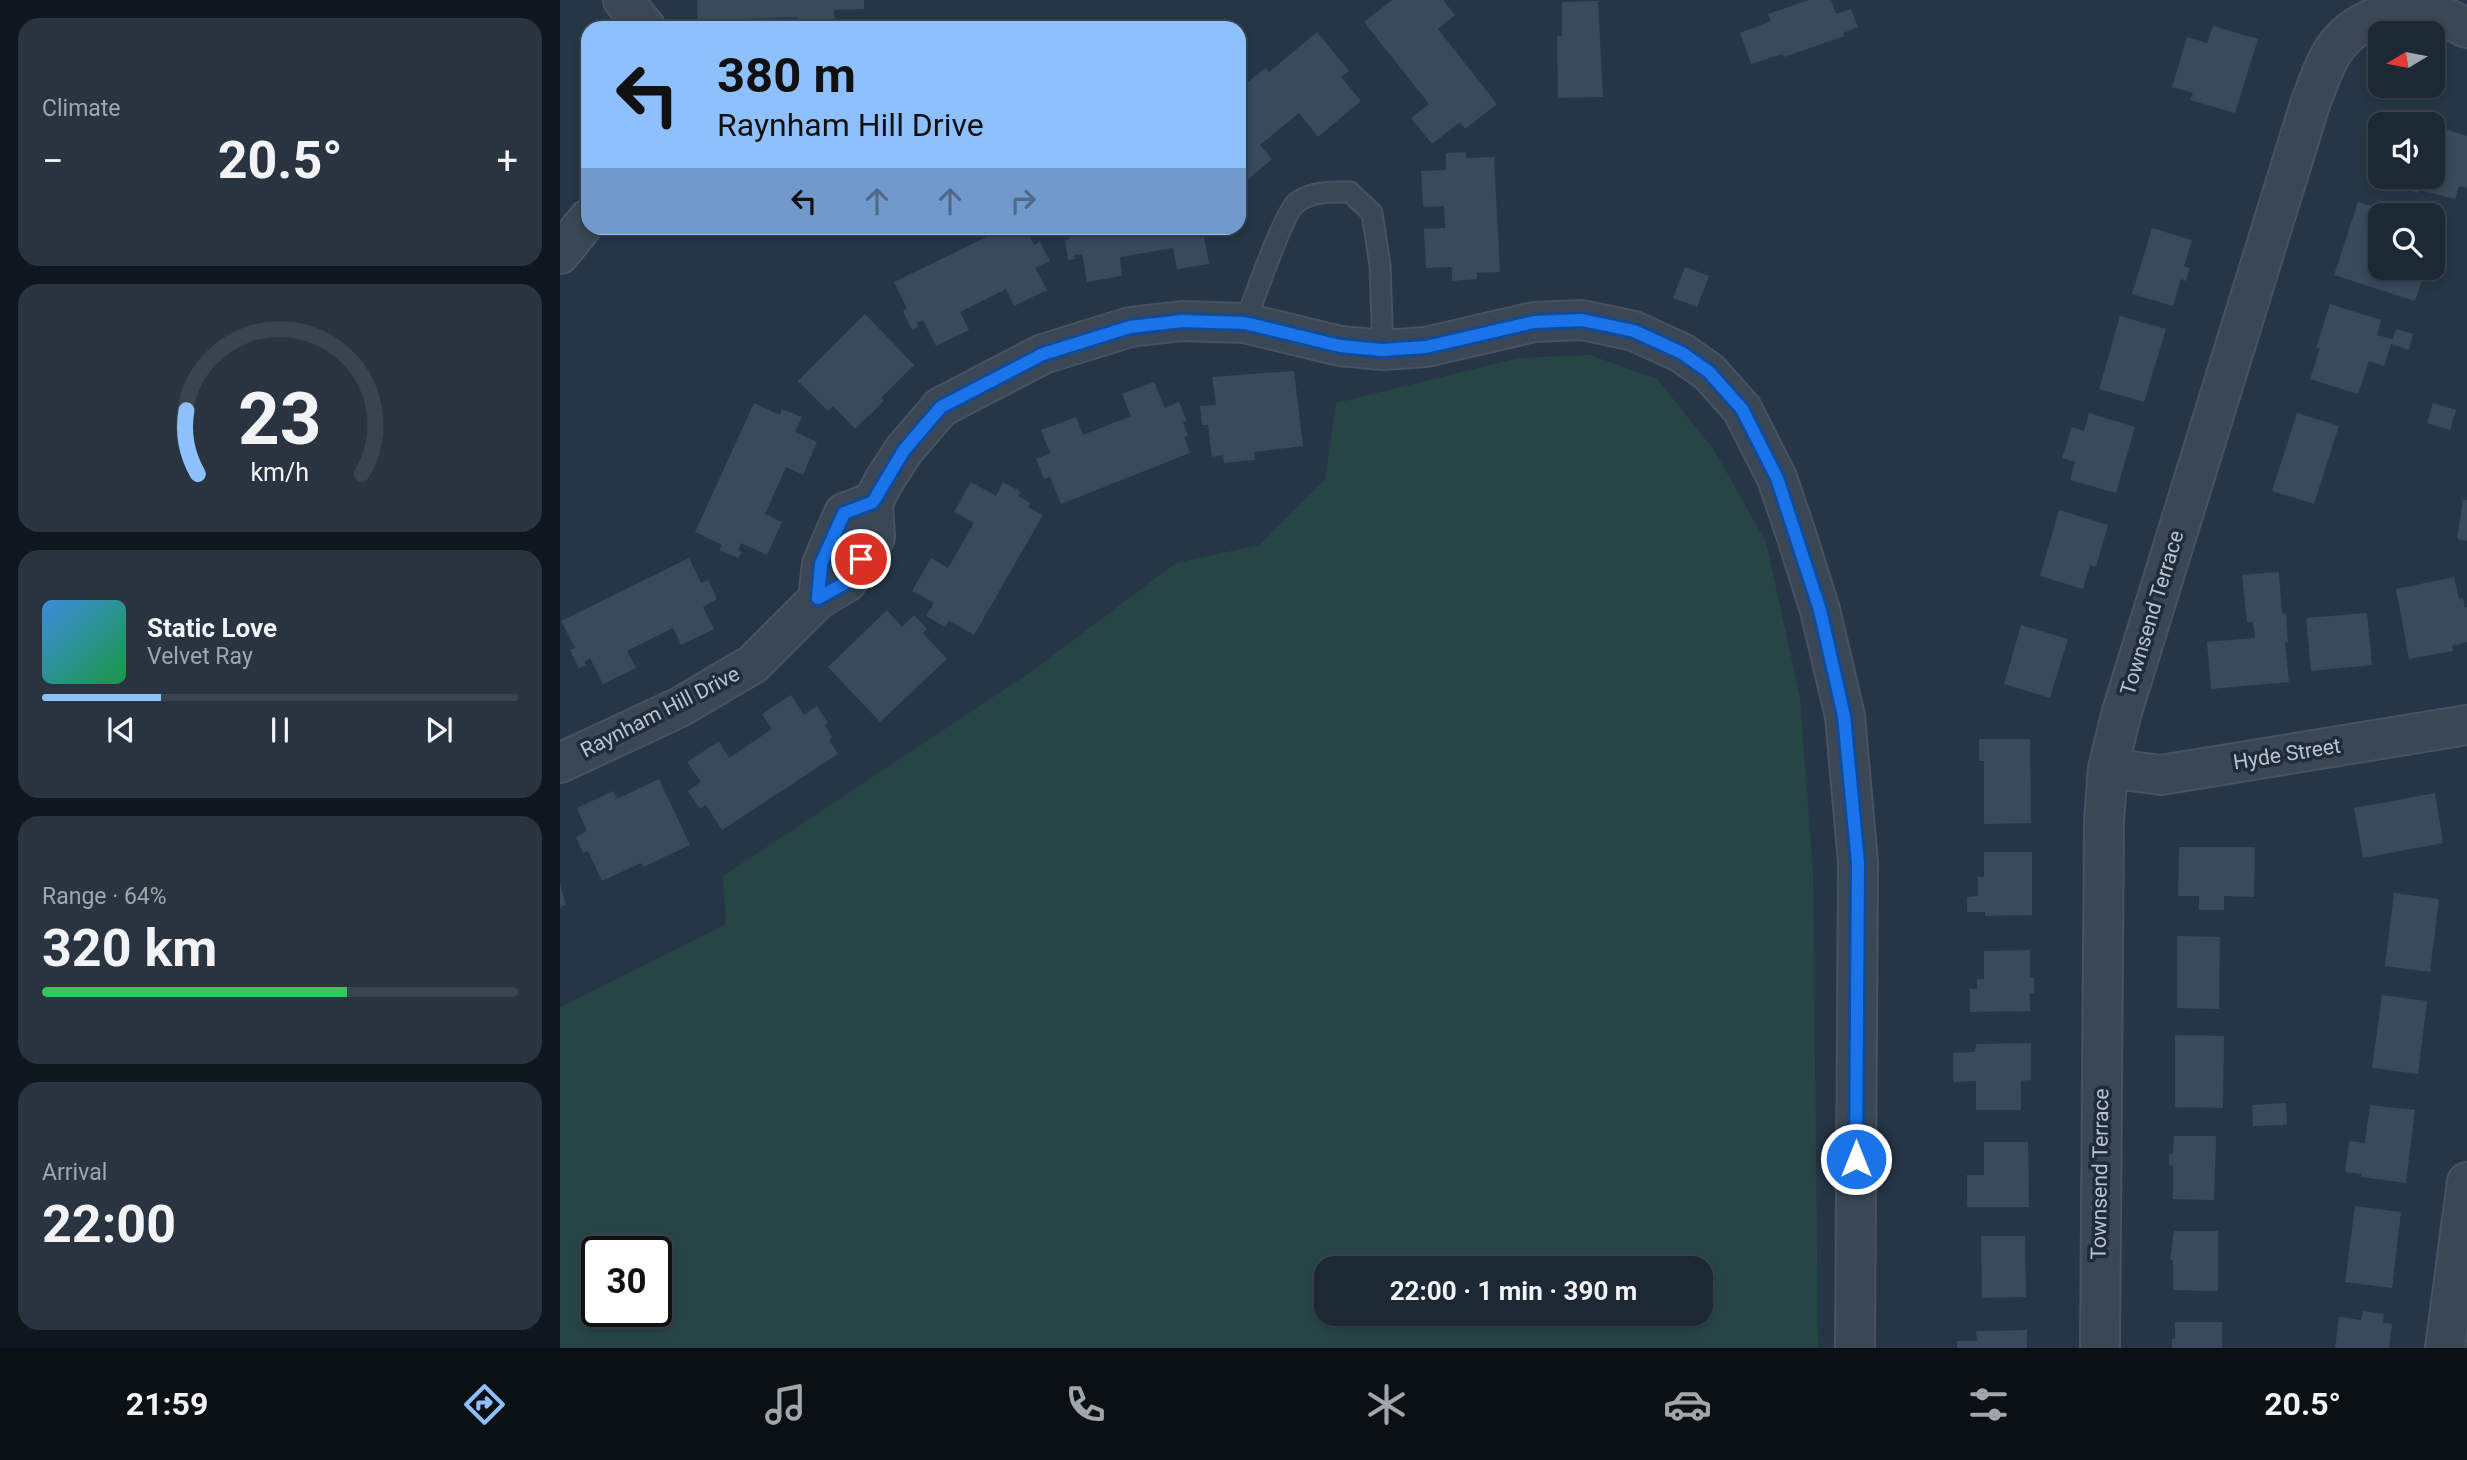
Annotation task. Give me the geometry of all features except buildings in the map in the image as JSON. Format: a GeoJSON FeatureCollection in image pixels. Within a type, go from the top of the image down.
{"type":"FeatureCollection","features":[{"type":"Feature","properties":{"kind":"street"},"geometry":{"type":"LineString","coordinates":[[623,0],[640,21]]}},
{"type":"Feature","properties":{"kind":"street","name":"Townsend Terrace"},"geometry":{"type":"LineString","coordinates":[[2100,1348],[2104,821],[2108,768],[2120,715],[2311,101],[2330,55],[2353,29],[2374,17],[2414,11],[2432,13],[2467,28]]}},
{"type":"Feature","properties":{"kind":"street"},"geometry":{"type":"LineString","coordinates":[[560,254],[581,228]]}},
{"type":"Feature","properties":{"kind":"street","name":"Raynham Hill Drive"},"geometry":{"type":"LineString","coordinates":[[560,763],[680,707],[752,664],[818,598],[847,582],[875,537],[873,502],[904,450],[941,407],[1043,354],[1130,327],[1182,321],[1245,323],[1340,346],[1382,350],[1426,347],[1534,322],[1582,320],[1634,331],[1682,353],[1709,372],[1742,409],[1777,478],[1820,610],[1844,716],[1858,863],[1855,1348]]}},
{"type":"Feature","properties":{"kind":"street","name":"Hyde Street"},"geometry":{"type":"LineString","coordinates":[[2108,768],[2161,775],[2467,725]]}},
{"type":"Feature","properties":{"kind":"street"},"geometry":{"type":"LineString","coordinates":[[2445,1348],[2467,1182]]}},
{"type":"Feature","properties":{"kind":"lane"},"geometry":{"type":"LineString","coordinates":[[1245,323],[1294,204],[1319,192],[1350,192],[1372,213],[1380,265],[1382,350]]}},
{"type":"Feature","properties":{"kind":"green space"},"geometry":{"type":"Polygon","coordinates":[[[1590,355],[1657,379],[1714,450],[1766,542],[1800,698],[1813,873],[1818,1348],[560,1348],[560,1007],[726,924],[723,876],[1031,672],[1176,563],[1259,545],[1325,479],[1336,403],[1519,358],[1590,355]]]}},
{"type":"Feature","properties":{"kind":"route"},"geometry":{"type":"LineString","coordinates":[[861,559],[847,582],[818,598],[821,564],[844,513],[873,502],[904,450],[941,407],[1043,354],[1130,327],[1182,321],[1245,323],[1340,346],[1382,350],[1426,347],[1534,322],[1582,320],[1634,331],[1682,353],[1709,372],[1742,409],[1777,478],[1820,610],[1844,716],[1858,863],[1856,1159]]}}]}
